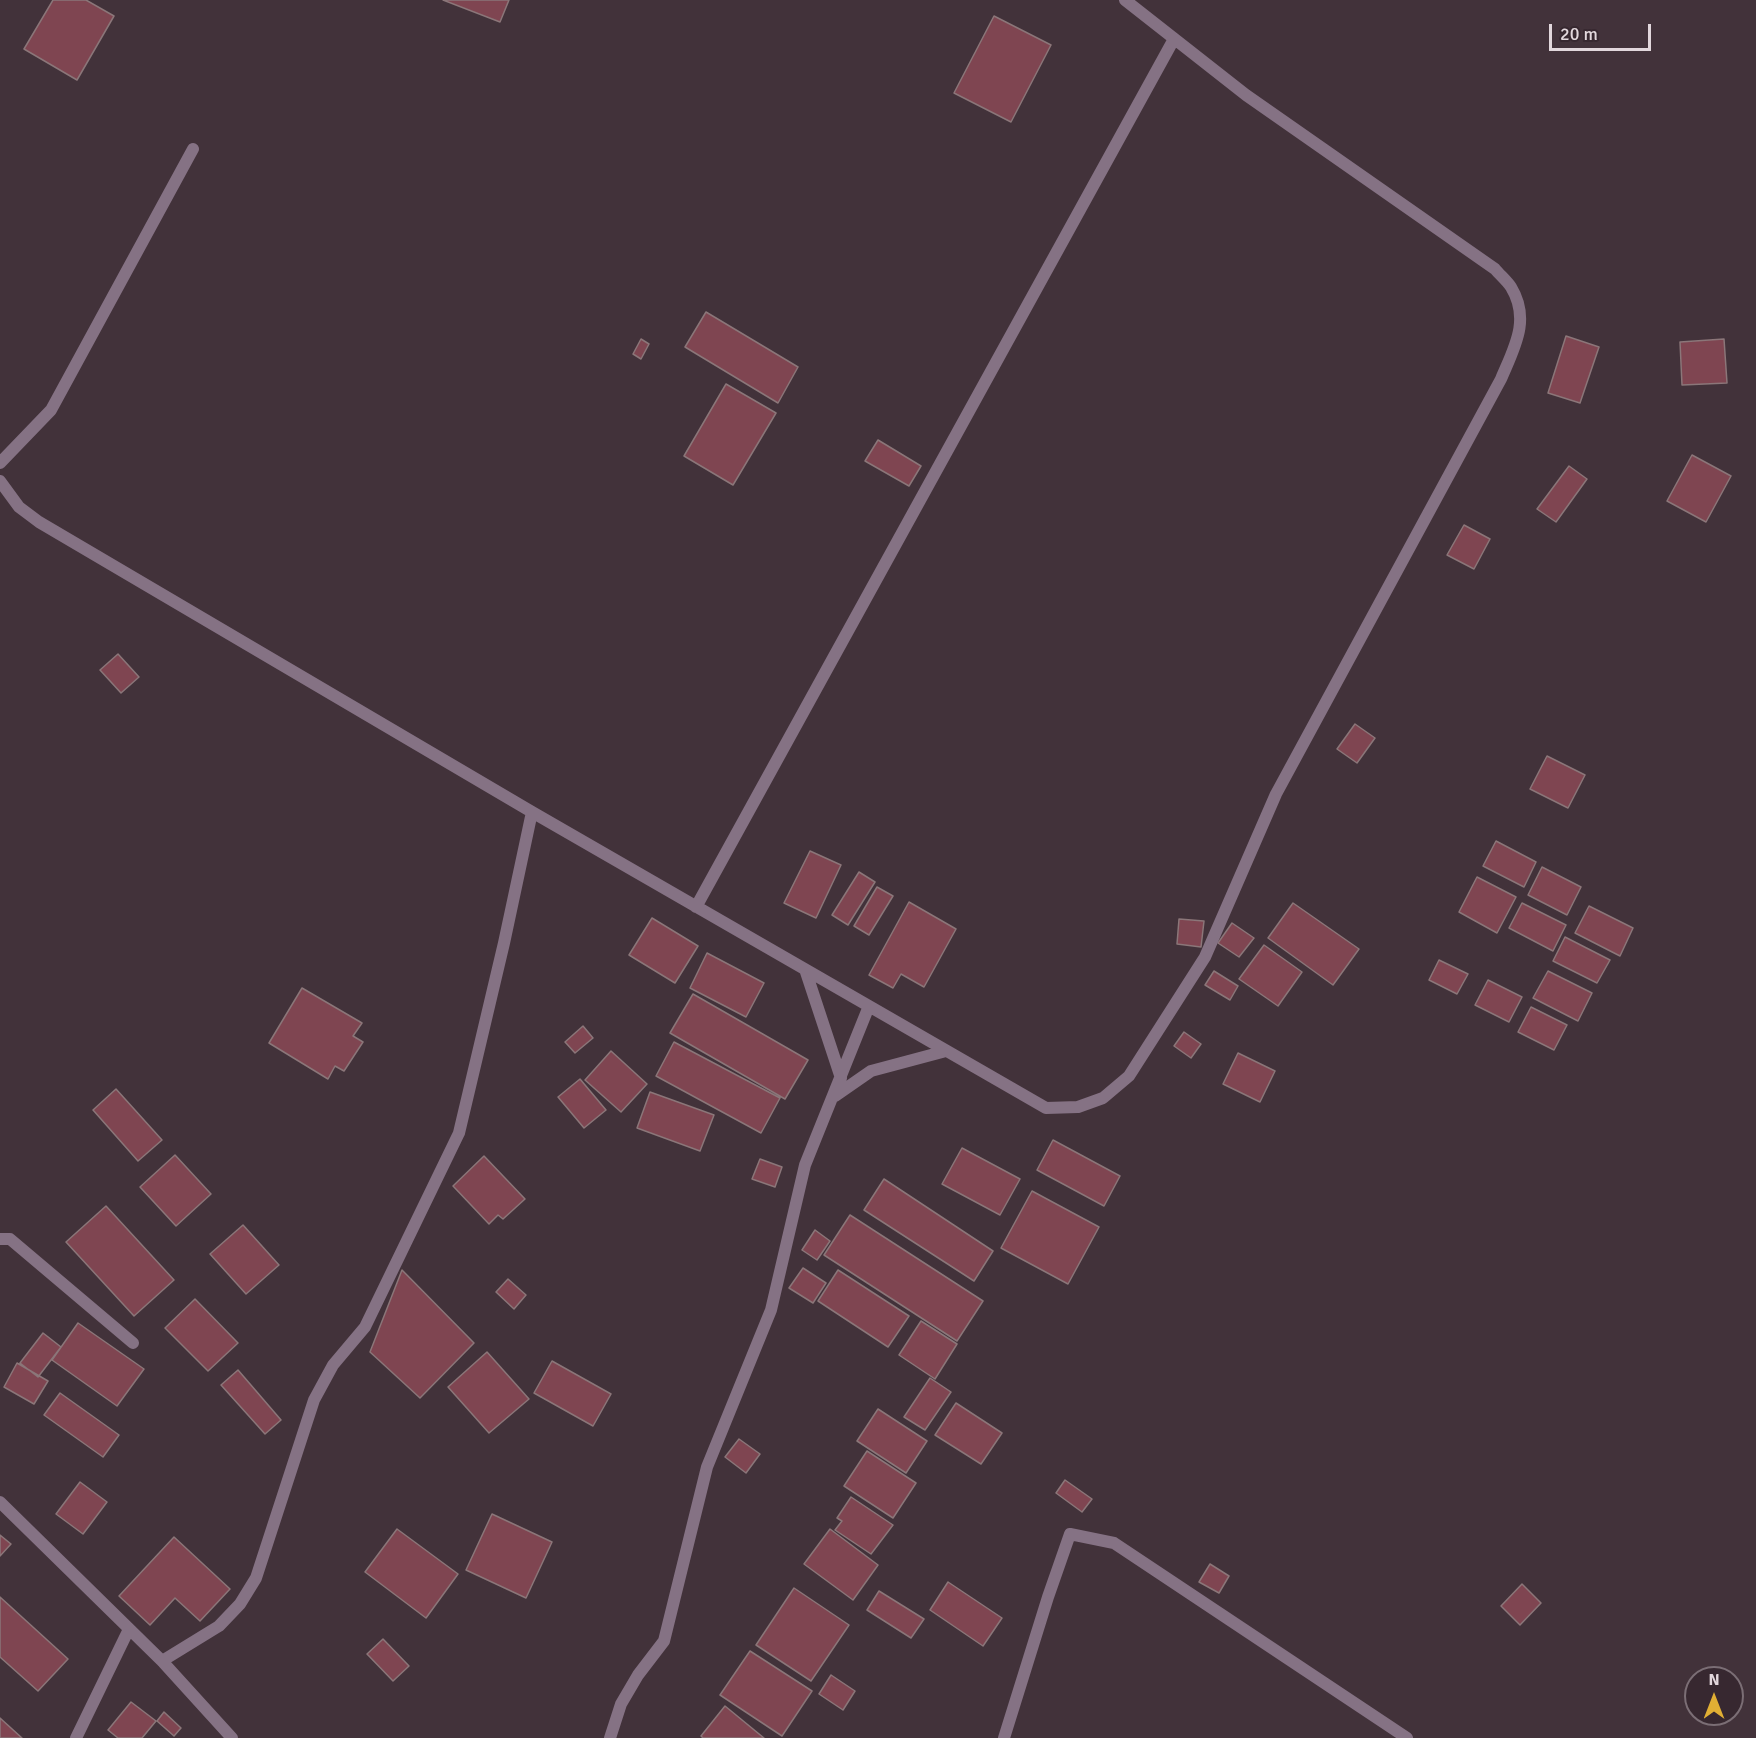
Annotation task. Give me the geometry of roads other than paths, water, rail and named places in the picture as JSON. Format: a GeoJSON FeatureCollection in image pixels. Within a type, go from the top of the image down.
{"type":"FeatureCollection","features":[{"type":"Feature","properties":{"kind":"street"},"geometry":{"type":"LineString","coordinates":[[0,482],[19,507],[39,522],[531,812],[1046,1108],[1078,1107],[1104,1098],[1129,1076],[1205,957],[1276,794],[1501,379],[1519,337],[1519,311],[1511,288],[1495,269],[1246,95],[1127,1]]}},
{"type":"Feature","properties":{"kind":"street"},"geometry":{"type":"LineString","coordinates":[[696,907],[1174,39]]}},
{"type":"Feature","properties":{"kind":"street"},"geometry":{"type":"LineString","coordinates":[[0,463],[51,410],[193,149]]}},
{"type":"Feature","properties":{"kind":"street"},"geometry":{"type":"LineString","coordinates":[[162,1661],[219,1626],[240,1604],[256,1578],[314,1400],[333,1365],[365,1327],[459,1133],[504,943],[531,812]]}},
{"type":"Feature","properties":{"kind":"street"},"geometry":{"type":"LineString","coordinates":[[805,969],[841,1078]]}},
{"type":"Feature","properties":{"kind":"street"},"geometry":{"type":"LineString","coordinates":[[610,1738],[621,1704],[638,1675],[664,1641],[707,1467],[771,1310],[805,1165],[869,1006]]}},
{"type":"Feature","properties":{"kind":"street"},"geometry":{"type":"LineString","coordinates":[[834,1097],[872,1071],[946,1051]]}},
{"type":"Feature","properties":{"kind":"street"},"geometry":{"type":"LineString","coordinates":[[0,1239],[10,1239],[133,1343]]}},
{"type":"Feature","properties":{"kind":"street"},"geometry":{"type":"LineString","coordinates":[[0,1502],[162,1661],[232,1738]]}},
{"type":"Feature","properties":{"kind":"street"},"geometry":{"type":"LineString","coordinates":[[1004,1738],[1070,1534],[1114,1543],[1407,1738]]}},
{"type":"Feature","properties":{"kind":"street"},"geometry":{"type":"LineString","coordinates":[[76,1738],[129,1629]]}}]}
